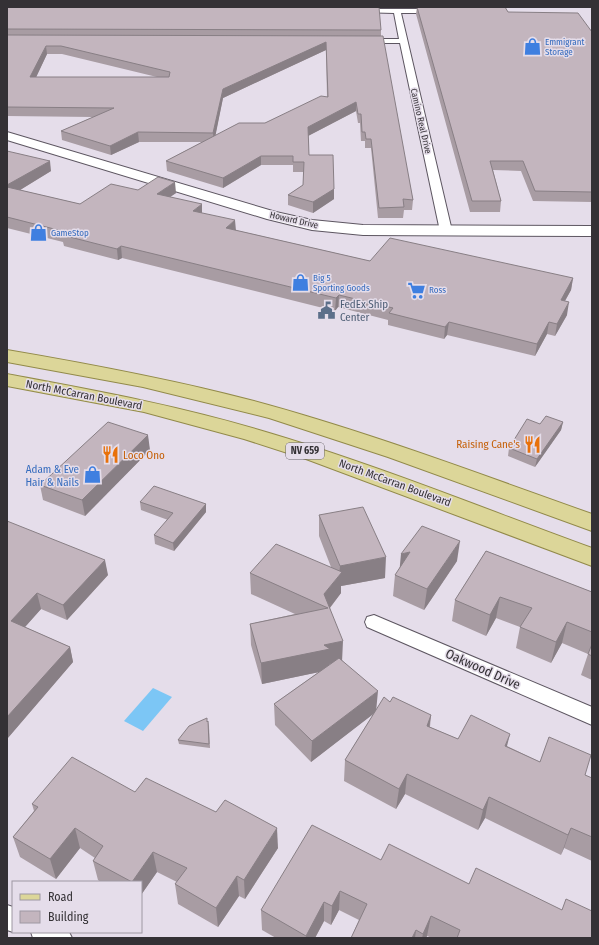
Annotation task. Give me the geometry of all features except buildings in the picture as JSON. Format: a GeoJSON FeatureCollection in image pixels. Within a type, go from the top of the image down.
{"type":"FeatureCollection","features":[{"type":"Feature","properties":{"kind":"main road","name":"NV 659"},"geometry":{"type":"LineString","coordinates":[[7,356],[135,378],[276,414],[362,441],[592,523]]}},
{"type":"Feature","properties":{"kind":"main road","name":"North McCarran Boulevard"},"geometry":{"type":"LineString","coordinates":[[7,380],[146,406],[252,434],[314,454],[592,557]]}},
{"type":"Feature","properties":{"kind":"street"},"geometry":{"type":"LineString","coordinates":[[349,10],[447,11]]}},
{"type":"Feature","properties":{"kind":"street","name":"Camino Real Drive"},"geometry":{"type":"LineString","coordinates":[[397,11],[446,231]]}},
{"type":"Feature","properties":{"kind":"street"},"geometry":{"type":"LineString","coordinates":[[356,41],[404,41]]}},
{"type":"Feature","properties":{"kind":"street","name":"Howard Drive"},"geometry":{"type":"LineString","coordinates":[[7,136],[286,220],[343,229],[592,232]]}},
{"type":"Feature","properties":{"kind":"street","name":"Oakwood Drive"},"geometry":{"type":"LineString","coordinates":[[374,622],[592,716]]}},
{"type":"Feature","properties":{"kind":"street"},"geometry":{"type":"LineString","coordinates":[[46,933],[59,938]]}},
{"type":"Feature","properties":{"kind":"water"},"geometry":{"type":"Polygon","coordinates":[[[153,688],[172,697],[143,731],[124,721],[153,688]]]}},
{"type":"Feature","properties":{"kind":"place","name":"Emmigrant Storage"},"geometry":{"type":"Point","coordinates":[532,47]}},
{"type":"Feature","properties":{"kind":"place","name":"GameStop"},"geometry":{"type":"Point","coordinates":[38,233]}},
{"type":"Feature","properties":{"kind":"place","name":"Big 5 Sporting Goods"},"geometry":{"type":"Point","coordinates":[300,283]}},
{"type":"Feature","properties":{"kind":"place","name":"Ross"},"geometry":{"type":"Point","coordinates":[416,290]}},
{"type":"Feature","properties":{"kind":"place","name":"FedEx Ship Center"},"geometry":{"type":"Point","coordinates":[327,310]}},
{"type":"Feature","properties":{"kind":"place","name":"Raising Cane's"},"geometry":{"type":"Point","coordinates":[533,444]}},
{"type":"Feature","properties":{"kind":"place","name":"Loco Ono"},"geometry":{"type":"Point","coordinates":[110,455]}},
{"type":"Feature","properties":{"kind":"place","name":"Adam & Eve Hair & Nails"},"geometry":{"type":"Point","coordinates":[92,475]}}]}
